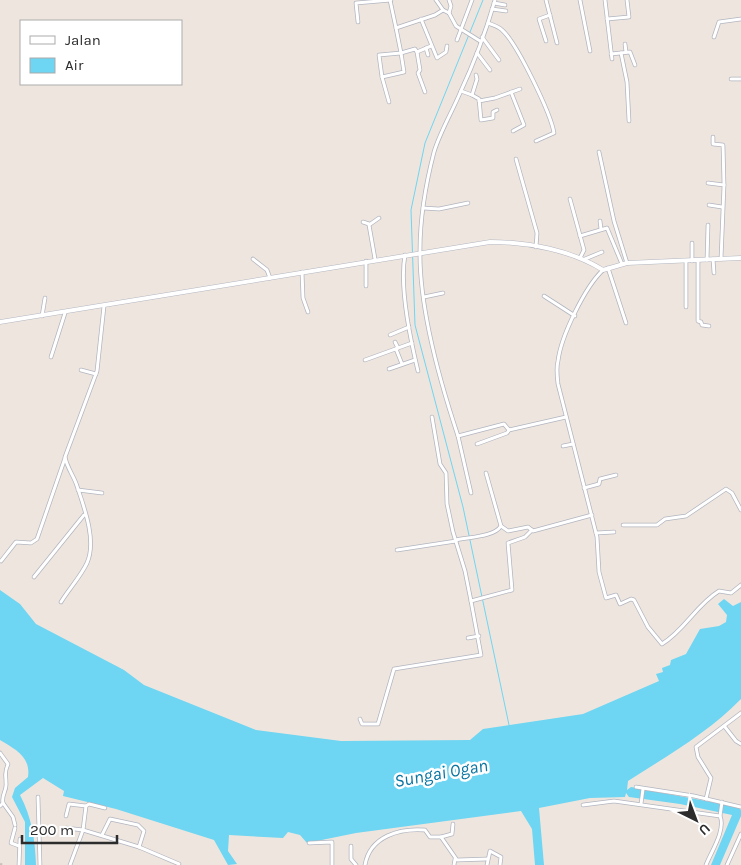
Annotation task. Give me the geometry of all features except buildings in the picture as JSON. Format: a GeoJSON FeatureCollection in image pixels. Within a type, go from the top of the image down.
{"type":"FeatureCollection","features":[{"type":"Feature","properties":{"kind":"street"},"geometry":{"type":"LineString","coordinates":[[358,22],[356,3],[391,0],[404,72],[382,77]]}},
{"type":"Feature","properties":{"kind":"street"},"geometry":{"type":"LineString","coordinates":[[436,0],[443,10],[449,13],[456,26],[481,39],[499,60]]}},
{"type":"Feature","properties":{"kind":"street"},"geometry":{"type":"LineString","coordinates":[[449,0],[451,6],[449,13]]}},
{"type":"Feature","properties":{"kind":"street"},"geometry":{"type":"LineString","coordinates":[[457,40],[472,0]]}},
{"type":"Feature","properties":{"kind":"street"},"geometry":{"type":"LineString","coordinates":[[546,0],[557,43]]}},
{"type":"Feature","properties":{"kind":"street"},"geometry":{"type":"LineString","coordinates":[[580,0],[590,51]]}},
{"type":"Feature","properties":{"kind":"street"},"geometry":{"type":"LineString","coordinates":[[605,0],[612,59]]}},
{"type":"Feature","properties":{"kind":"street"},"geometry":{"type":"LineString","coordinates":[[607,19],[630,17],[627,0]]}},
{"type":"Feature","properties":{"kind":"street"},"geometry":{"type":"LineString","coordinates":[[471,493],[428,323],[418,252],[423,208],[435,151],[461,91],[495,2],[505,6]]}},
{"type":"Feature","properties":{"kind":"street"},"geometry":{"type":"LineString","coordinates":[[492,9],[506,11]]}},
{"type":"Feature","properties":{"kind":"street"},"geometry":{"type":"LineString","coordinates":[[396,28],[443,10]]}},
{"type":"Feature","properties":{"kind":"street"},"geometry":{"type":"LineString","coordinates":[[546,41],[539,19],[550,15]]}},
{"type":"Feature","properties":{"kind":"street"},"geometry":{"type":"LineString","coordinates":[[421,19],[430,46],[438,58],[446,52],[447,46]]}},
{"type":"Feature","properties":{"kind":"street"},"geometry":{"type":"LineString","coordinates":[[714,37],[719,22],[741,19]]}},
{"type":"Feature","properties":{"kind":"street"},"geometry":{"type":"LineString","coordinates":[[488,23],[503,31],[529,74],[549,116],[554,132],[536,141]]}},
{"type":"Feature","properties":{"kind":"street"},"geometry":{"type":"LineString","coordinates":[[625,44],[629,121]]}},
{"type":"Feature","properties":{"kind":"street"},"geometry":{"type":"LineString","coordinates":[[389,102],[382,77],[379,55],[415,50],[417,52],[430,46]]}},
{"type":"Feature","properties":{"kind":"street"},"geometry":{"type":"LineString","coordinates":[[426,48],[428,54]]}},
{"type":"Feature","properties":{"kind":"street"},"geometry":{"type":"LineString","coordinates":[[417,52],[420,70],[418,73],[425,92]]}},
{"type":"Feature","properties":{"kind":"street"},"geometry":{"type":"LineString","coordinates":[[476,52],[490,70]]}},
{"type":"Feature","properties":{"kind":"street"},"geometry":{"type":"LineString","coordinates":[[611,54],[631,53],[634,65]]}},
{"type":"Feature","properties":{"kind":"street"},"geometry":{"type":"LineString","coordinates":[[472,95],[477,80],[476,75]]}},
{"type":"Feature","properties":{"kind":"street"},"geometry":{"type":"LineString","coordinates":[[731,79],[741,79]]}},
{"type":"Feature","properties":{"kind":"street"},"geometry":{"type":"LineString","coordinates":[[479,101],[495,98],[520,89]]}},
{"type":"Feature","properties":{"kind":"street"},"geometry":{"type":"LineString","coordinates":[[461,91],[472,95],[479,101],[481,120],[493,118],[493,112],[497,110]]}},
{"type":"Feature","properties":{"kind":"street"},"geometry":{"type":"LineString","coordinates":[[511,92],[524,125],[513,131]]}},
{"type":"Feature","properties":{"kind":"street"},"geometry":{"type":"LineString","coordinates":[[713,137],[713,144],[723,145],[724,185],[721,259]]}},
{"type":"Feature","properties":{"kind":"street"},"geometry":{"type":"LineString","coordinates":[[599,152],[614,221],[627,263]]}},
{"type":"Feature","properties":{"kind":"street"},"geometry":{"type":"LineString","coordinates":[[516,159],[537,233],[536,247]]}},
{"type":"Feature","properties":{"kind":"street"},"geometry":{"type":"LineString","coordinates":[[708,184],[724,185]]}},
{"type":"Feature","properties":{"kind":"street"},"geometry":{"type":"LineString","coordinates":[[570,199],[584,250],[583,259]]}},
{"type":"Feature","properties":{"kind":"street"},"geometry":{"type":"LineString","coordinates":[[423,208],[439,209],[468,203]]}},
{"type":"Feature","properties":{"kind":"street"},"geometry":{"type":"LineString","coordinates":[[709,205],[722,207]]}},
{"type":"Feature","properties":{"kind":"street"},"geometry":{"type":"LineString","coordinates":[[363,222],[369,224],[379,218]]}},
{"type":"Feature","properties":{"kind":"street"},"geometry":{"type":"LineString","coordinates":[[600,221],[601,229]]}},
{"type":"Feature","properties":{"kind":"street"},"geometry":{"type":"LineString","coordinates":[[369,224],[376,259]]}},
{"type":"Feature","properties":{"kind":"street"},"geometry":{"type":"LineString","coordinates":[[707,260],[708,225]]}},
{"type":"Feature","properties":{"kind":"street"},"geometry":{"type":"LineString","coordinates":[[580,236],[607,228],[622,264]]}},
{"type":"Feature","properties":{"kind":"street"},"geometry":{"type":"LineString","coordinates":[[0,322],[65,313],[405,254],[490,242],[536,247],[583,259],[606,269],[626,323]]}},
{"type":"Feature","properties":{"kind":"street"},"geometry":{"type":"LineString","coordinates":[[692,243],[692,261]]}},
{"type":"Feature","properties":{"kind":"street"},"geometry":{"type":"LineString","coordinates":[[583,259],[602,252]]}},
{"type":"Feature","properties":{"kind":"street"},"geometry":{"type":"LineString","coordinates":[[405,254],[403,268],[407,321],[418,371]]}},
{"type":"Feature","properties":{"kind":"street"},"geometry":{"type":"LineString","coordinates":[[741,258],[627,263],[606,269],[588,287],[560,349],[557,367],[558,384],[596,533],[599,572],[606,598],[616,595],[620,604],[631,599],[634,600],[648,627],[661,644],[682,629],[696,609],[718,592],[731,593],[741,585]]}},
{"type":"Feature","properties":{"kind":"street"},"geometry":{"type":"LineString","coordinates":[[713,259],[714,273]]}},
{"type":"Feature","properties":{"kind":"street"},"geometry":{"type":"LineString","coordinates":[[253,260],[267,270],[270,278]]}},
{"type":"Feature","properties":{"kind":"street"},"geometry":{"type":"LineString","coordinates":[[698,260],[698,321],[702,322],[702,325],[709,326]]}},
{"type":"Feature","properties":{"kind":"street"},"geometry":{"type":"LineString","coordinates":[[366,261],[366,286]]}},
{"type":"Feature","properties":{"kind":"street"},"geometry":{"type":"LineString","coordinates":[[686,261],[684,288],[686,307]]}},
{"type":"Feature","properties":{"kind":"street"},"geometry":{"type":"LineString","coordinates":[[302,272],[303,299],[308,312]]}},
{"type":"Feature","properties":{"kind":"street"},"geometry":{"type":"LineString","coordinates":[[424,297],[444,293]]}},
{"type":"Feature","properties":{"kind":"street"},"geometry":{"type":"LineString","coordinates":[[544,296],[575,316]]}},
{"type":"Feature","properties":{"kind":"street"},"geometry":{"type":"LineString","coordinates":[[42,316],[45,298]]}},
{"type":"Feature","properties":{"kind":"street"},"geometry":{"type":"LineString","coordinates":[[1,561],[16,542],[31,543],[37,539],[96,374],[104,306]]}},
{"type":"Feature","properties":{"kind":"street"},"geometry":{"type":"LineString","coordinates":[[51,357],[65,313]]}},
{"type":"Feature","properties":{"kind":"street"},"geometry":{"type":"LineString","coordinates":[[390,335],[409,327]]}},
{"type":"Feature","properties":{"kind":"street"},"geometry":{"type":"LineString","coordinates":[[395,342],[402,364]]}},
{"type":"Feature","properties":{"kind":"street"},"geometry":{"type":"LineString","coordinates":[[365,360],[412,343]]}},
{"type":"Feature","properties":{"kind":"street"},"geometry":{"type":"LineString","coordinates":[[389,368],[415,360]]}},
{"type":"Feature","properties":{"kind":"street"},"geometry":{"type":"LineString","coordinates":[[81,370],[96,374]]}},
{"type":"Feature","properties":{"kind":"street"},"geometry":{"type":"LineString","coordinates":[[477,444],[507,434],[509,430],[566,416]]}},
{"type":"Feature","properties":{"kind":"street"},"geometry":{"type":"LineString","coordinates":[[360,719],[362,724],[378,724],[394,669],[480,655],[479,636],[472,600],[448,504],[446,473],[440,464],[432,417]]}},
{"type":"Feature","properties":{"kind":"street"},"geometry":{"type":"LineString","coordinates":[[458,436],[504,424],[509,430]]}},
{"type":"Feature","properties":{"kind":"street"},"geometry":{"type":"LineString","coordinates":[[563,446],[573,444]]}},
{"type":"Feature","properties":{"kind":"street"},"geometry":{"type":"LineString","coordinates":[[61,602],[87,564],[90,554],[85,514],[65,457]]}},
{"type":"Feature","properties":{"kind":"street"},"geometry":{"type":"LineString","coordinates":[[486,473],[501,526],[508,531],[528,526],[532,530]]}},
{"type":"Feature","properties":{"kind":"street"},"geometry":{"type":"LineString","coordinates":[[584,488],[600,484],[600,478],[616,475]]}},
{"type":"Feature","properties":{"kind":"street"},"geometry":{"type":"LineString","coordinates":[[623,526],[657,525],[665,519],[689,515],[726,489],[732,493],[741,509]]}},
{"type":"Feature","properties":{"kind":"street"},"geometry":{"type":"LineString","coordinates":[[78,490],[102,493]]}},
{"type":"Feature","properties":{"kind":"street"},"geometry":{"type":"LineString","coordinates":[[34,577],[85,514]]}},
{"type":"Feature","properties":{"kind":"street"},"geometry":{"type":"LineString","coordinates":[[472,600],[513,590],[508,566],[508,543],[525,537],[532,530],[592,515]]}},
{"type":"Feature","properties":{"kind":"street"},"geometry":{"type":"LineString","coordinates":[[397,550],[475,536],[498,529],[501,526]]}},
{"type":"Feature","properties":{"kind":"street"},"geometry":{"type":"LineString","coordinates":[[596,533],[614,532]]}},
{"type":"Feature","properties":{"kind":"street"},"geometry":{"type":"LineString","coordinates":[[468,638],[479,636]]}},
{"type":"Feature","properties":{"kind":"street"},"geometry":{"type":"LineString","coordinates":[[706,798],[711,778],[702,764],[696,748],[741,713]]}},
{"type":"Feature","properties":{"kind":"street"},"geometry":{"type":"LineString","coordinates":[[725,727],[736,741],[741,744]]}},
{"type":"Feature","properties":{"kind":"street"},"geometry":{"type":"LineString","coordinates":[[0,753],[8,764],[4,771],[6,786],[2,794],[1,804],[13,817],[15,826],[11,843],[19,846]]}},
{"type":"Feature","properties":{"kind":"street"},"geometry":{"type":"LineString","coordinates":[[636,787],[706,798],[741,807]]}},
{"type":"Feature","properties":{"kind":"street"},"geometry":{"type":"LineString","coordinates":[[641,804],[643,789]]}},
{"type":"Feature","properties":{"kind":"street"},"geometry":{"type":"LineString","coordinates":[[38,797],[40,865]]}},
{"type":"Feature","properties":{"kind":"street"},"geometry":{"type":"LineString","coordinates":[[583,804],[614,801],[721,815]]}},
{"type":"Feature","properties":{"kind":"street"},"geometry":{"type":"LineString","coordinates":[[706,865],[720,832],[722,803]]}},
{"type":"Feature","properties":{"kind":"street"},"geometry":{"type":"LineString","coordinates":[[66,816],[69,804],[86,806],[88,804],[105,808]]}},
{"type":"Feature","properties":{"kind":"street"},"geometry":{"type":"LineString","coordinates":[[70,865],[83,830],[86,806]]}},
{"type":"Feature","properties":{"kind":"street"},"geometry":{"type":"LineString","coordinates":[[102,835],[110,818],[138,824],[144,831],[139,847]]}},
{"type":"Feature","properties":{"kind":"street"},"geometry":{"type":"LineString","coordinates":[[365,865],[370,849],[396,831],[424,830],[430,837],[441,837],[452,834],[453,824]]}},
{"type":"Feature","properties":{"kind":"street"},"geometry":{"type":"LineString","coordinates":[[66,828],[102,835],[139,847],[179,864]]}},
{"type":"Feature","properties":{"kind":"street"},"geometry":{"type":"LineString","coordinates":[[727,865],[741,834]]}},
{"type":"Feature","properties":{"kind":"street"},"geometry":{"type":"LineString","coordinates":[[441,837],[455,859],[454,865]]}},
{"type":"Feature","properties":{"kind":"street"},"geometry":{"type":"LineString","coordinates":[[19,865],[20,839]]}},
{"type":"Feature","properties":{"kind":"street"},"geometry":{"type":"LineString","coordinates":[[309,843],[332,842],[332,865]]}},
{"type":"Feature","properties":{"kind":"street"},"geometry":{"type":"LineString","coordinates":[[352,846],[350,858],[356,865]]}},
{"type":"Feature","properties":{"kind":"street"},"geometry":{"type":"LineString","coordinates":[[487,865],[490,851],[500,857],[500,865]]}},
{"type":"Feature","properties":{"kind":"street"},"geometry":{"type":"LineString","coordinates":[[455,859],[466,861],[487,859]]}},
{"type":"Feature","properties":{"kind":"water","name":"Sungai Ogan"},"geometry":{"type":"Polygon","coordinates":[[[0,590],[20,604],[36,624],[124,670],[144,685],[256,730],[341,741],[470,740],[483,729],[583,714],[659,681],[656,674],[663,672],[662,668],[670,665],[671,660],[686,654],[700,629],[719,626],[726,622],[727,615],[718,604],[724,599],[733,606],[741,602],[741,699],[701,733],[628,781],[627,790],[631,787],[738,807],[741,810],[741,816],[720,865],[711,865],[732,815],[680,804],[629,797],[626,793],[625,797],[590,798],[539,808],[544,865],[535,865],[532,829],[521,811],[356,833],[307,843],[300,835],[288,832],[283,838],[229,835],[228,851],[237,864],[228,865],[214,840],[116,809],[63,796],[64,791],[43,778],[20,795],[30,820],[36,855],[36,865],[25,865],[25,822],[12,797],[15,788],[28,777],[27,764],[21,754],[0,740],[0,590]]]}},
{"type":"Feature","properties":{"kind":"waterway"},"geometry":{"type":"LineString","coordinates":[[483,0],[425,143],[411,210],[415,325],[463,507],[509,725]]}}]}
